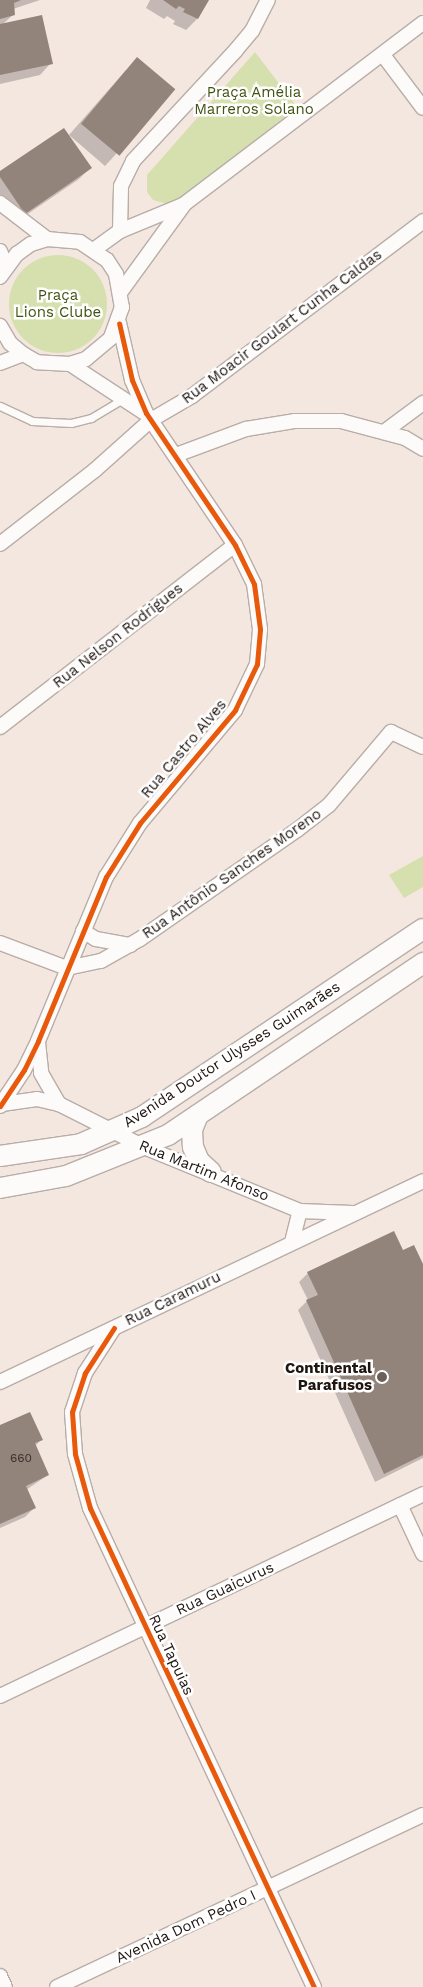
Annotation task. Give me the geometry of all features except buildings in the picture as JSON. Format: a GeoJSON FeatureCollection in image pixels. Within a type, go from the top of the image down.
{"type":"FeatureCollection","features":[{"type":"Feature","properties":{"kind":"main road","name":"Avenida Doutor Ulysses Guimarães"},"geometry":{"type":"LineString","coordinates":[[0,1156],[81,1144],[112,1132],[142,1117],[423,929]]}},
{"type":"Feature","properties":{"kind":"main road","name":"Avenida Doutor Ulysses Guimarães"},"geometry":{"type":"LineString","coordinates":[[0,1188],[66,1176],[144,1147],[198,1115],[423,962]]}},
{"type":"Feature","properties":{"kind":"main road"},"geometry":{"type":"LineString","coordinates":[[198,1115],[192,1130],[193,1147],[199,1162],[211,1172]]}},
{"type":"Feature","properties":{"kind":"street"},"geometry":{"type":"LineString","coordinates":[[120,231],[121,186],[133,161],[252,31],[268,0]]}},
{"type":"Feature","properties":{"kind":"street"},"geometry":{"type":"LineString","coordinates":[[95,249],[120,231],[183,205],[423,23]]}},
{"type":"Feature","properties":{"kind":"street"},"geometry":{"type":"LineString","coordinates":[[383,55],[423,108]]}},
{"type":"Feature","properties":{"kind":"street"},"geometry":{"type":"LineString","coordinates":[[0,203],[47,239]]}},
{"type":"Feature","properties":{"kind":"street"},"geometry":{"type":"LineString","coordinates":[[122,290],[183,205]]}},
{"type":"Feature","properties":{"kind":"street","name":"Rua Moacir Goulart Cunha Caldas"},"geometry":{"type":"LineString","coordinates":[[0,544],[95,470],[149,417],[192,396],[423,221]]}},
{"type":"Feature","properties":{"kind":"street"},"geometry":{"type":"LineString","coordinates":[[0,326],[10,343],[23,354],[37,362],[70,364],[100,350],[119,323],[122,290],[112,268],[95,249],[80,242],[47,239],[31,244],[3,272]]}},
{"type":"Feature","properties":{"kind":"street"},"geometry":{"type":"LineString","coordinates":[[0,251],[3,272]]}},
{"type":"Feature","properties":{"kind":"street","name":"Rua Castro Alves"},"geometry":{"type":"LineString","coordinates":[[1,1105],[24,1070],[38,1041],[106,877],[140,823],[234,710],[258,664],[260,629],[254,584],[236,545],[149,417],[132,380],[119,323]]}},
{"type":"Feature","properties":{"kind":"street"},"geometry":{"type":"LineString","coordinates":[[0,363],[23,354]]}},
{"type":"Feature","properties":{"kind":"street","name":"Rua Castro Alves"},"geometry":{"type":"LineString","coordinates":[[70,364],[124,398],[149,417]]}},
{"type":"Feature","properties":{"kind":"street"},"geometry":{"type":"LineString","coordinates":[[384,432],[423,403]]}},
{"type":"Feature","properties":{"kind":"street"},"geometry":{"type":"LineString","coordinates":[[176,455],[246,429],[295,421],[341,421],[405,438],[423,449]]}},
{"type":"Feature","properties":{"kind":"street","name":"Rua Nelson Rodrigues"},"geometry":{"type":"LineString","coordinates":[[0,727],[236,545]]}},
{"type":"Feature","properties":{"kind":"street","name":"Rua Antônio Sanches Moreno"},"geometry":{"type":"LineString","coordinates":[[67,968],[101,961],[130,945],[329,805],[391,732],[423,747]]}},
{"type":"Feature","properties":{"kind":"street","name":"Rua Antônio Sanches Moreno"},"geometry":{"type":"LineString","coordinates":[[83,931],[96,939],[130,945]]}},
{"type":"Feature","properties":{"kind":"street"},"geometry":{"type":"LineString","coordinates":[[0,943],[67,968]]}},
{"type":"Feature","properties":{"kind":"street","name":"Rua Castro Alves"},"geometry":{"type":"LineString","coordinates":[[38,1041],[41,1073],[59,1104]]}},
{"type":"Feature","properties":{"kind":"street","name":"Rua Martim Afonso"},"geometry":{"type":"LineString","coordinates":[[1,1105],[37,1099],[59,1104],[144,1147],[211,1172],[300,1210],[354,1214]]}},
{"type":"Feature","properties":{"kind":"street","name":"Rua Caramuru"},"geometry":{"type":"LineString","coordinates":[[0,1382],[423,1181]]}},
{"type":"Feature","properties":{"kind":"street"},"geometry":{"type":"LineString","coordinates":[[292,1242],[300,1210]]}},
{"type":"Feature","properties":{"kind":"street","name":"Rua Tapuias"},"geometry":{"type":"LineString","coordinates":[[114,1328],[85,1373],[72,1412],[75,1454],[90,1508],[314,1987]]}},
{"type":"Feature","properties":{"kind":"street","name":"Rua Guaicurus"},"geometry":{"type":"LineString","coordinates":[[0,1696],[423,1494]]}},
{"type":"Feature","properties":{"kind":"street"},"geometry":{"type":"LineString","coordinates":[[400,1505],[423,1554]]}},
{"type":"Feature","properties":{"kind":"street","name":"Avenida Dom Pedro I"},"geometry":{"type":"LineString","coordinates":[[57,1987],[423,1815]]}},
{"type":"Feature","properties":{"kind":"street"},"geometry":{"type":"LineString","coordinates":[[0,1976],[5,1987]]}},
{"type":"Feature","properties":{"kind":"lane"},"geometry":{"type":"LineString","coordinates":[[0,406],[32,421],[72,423],[91,418],[124,398]]}},
{"type":"Feature","properties":{"kind":"green space","name":"Praça Amélia Marreros Solano"},"geometry":{"type":"Polygon","coordinates":[[[255,52],[297,107],[202,184],[171,205],[153,200],[147,192],[147,175],[255,52]]]}},
{"type":"Feature","properties":{"kind":"green space","name":"Praça Lions Clube"},"geometry":{"type":"Polygon","coordinates":[[[58,255],[77,259],[93,269],[103,285],[107,304],[103,323],[93,339],[77,349],[58,353],[39,349],[23,339],[13,323],[9,304],[13,285],[23,269],[39,259],[58,255]]]}},
{"type":"Feature","properties":{"kind":"green space"},"geometry":{"type":"Polygon","coordinates":[[[423,856],[423,887],[404,898],[389,875],[423,856]]]}},
{"type":"Feature","properties":{"kind":"cycle path"},"geometry":{"type":"LineString","coordinates":[[0,1106],[24,1070],[38,1041],[106,877],[140,823],[235,710],[257,664],[260,629],[254,584],[235,545],[146,413],[132,380],[119,323]]}},
{"type":"Feature","properties":{"kind":"cycle path"},"geometry":{"type":"LineString","coordinates":[[114,1328],[85,1373],[72,1412],[75,1454],[90,1508],[314,1987]]}},
{"type":"Feature","properties":{"kind":"place","name":"Continental Parafusos"},"geometry":{"type":"Point","coordinates":[382,1377]}}]}
